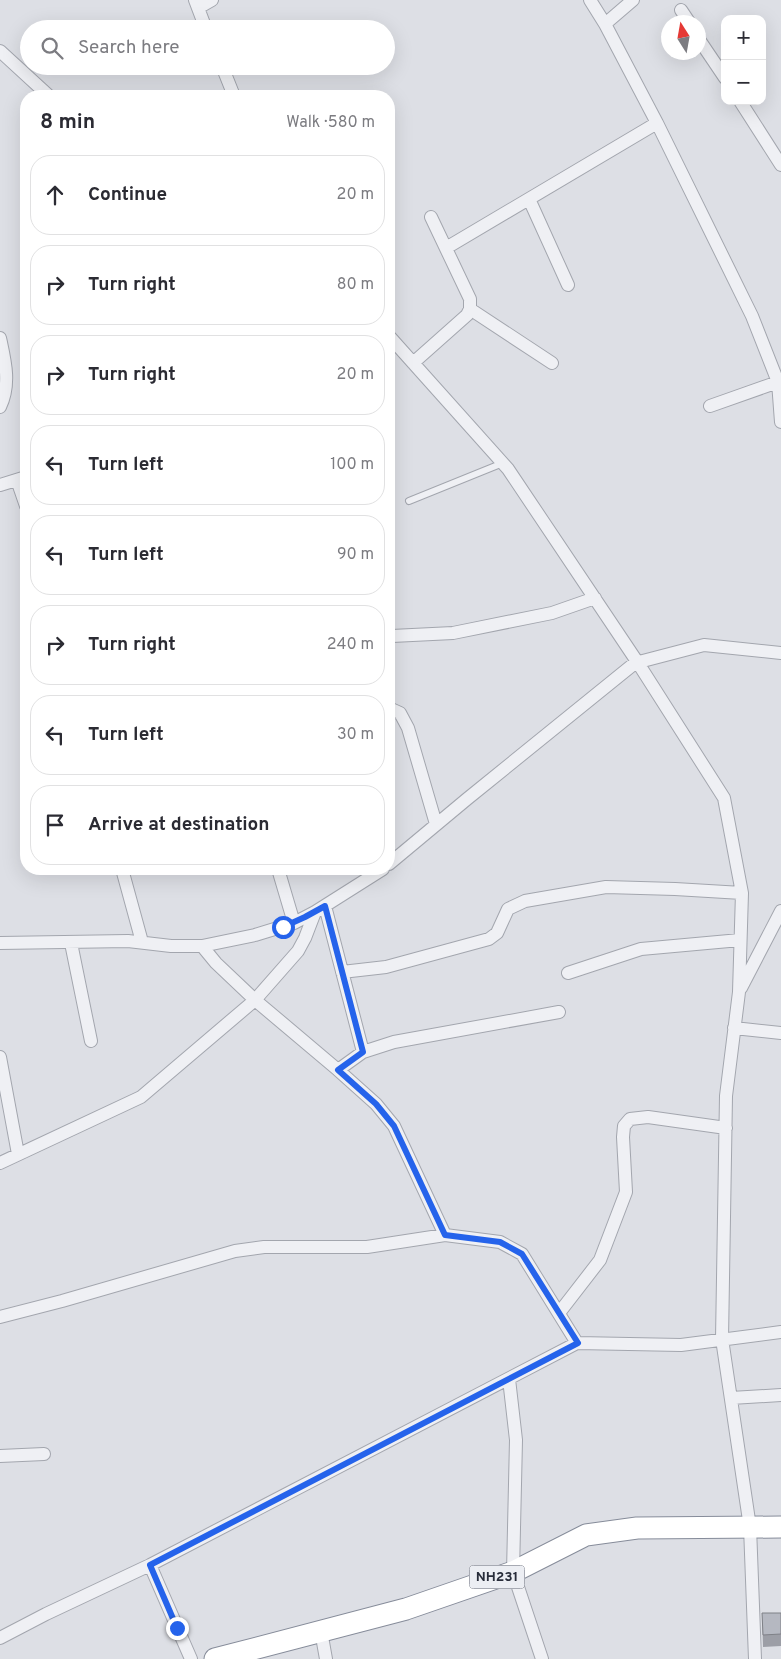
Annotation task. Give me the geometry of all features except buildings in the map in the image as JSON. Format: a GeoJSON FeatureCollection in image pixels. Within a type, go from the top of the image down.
{"type":"FeatureCollection","features":[{"type":"Feature","properties":{"kind":"highway","name":"NH231"},"geometry":{"type":"LineString","coordinates":[[215,1659],[406,1609],[513,1572],[586,1535],[637,1528],[781,1527]]}},
{"type":"Feature","properties":{"kind":"street"},"geometry":{"type":"LineString","coordinates":[[202,20],[196,4],[212,0]]}},
{"type":"Feature","properties":{"kind":"street"},"geometry":{"type":"LineString","coordinates":[[590,0],[605,24],[657,123],[752,316],[779,382],[781,422]]}},
{"type":"Feature","properties":{"kind":"street"},"geometry":{"type":"LineString","coordinates":[[605,24],[633,0]]}},
{"type":"Feature","properties":{"kind":"street"},"geometry":{"type":"LineString","coordinates":[[680,10],[684,15]]}},
{"type":"Feature","properties":{"kind":"street"},"geometry":{"type":"LineString","coordinates":[[706,50],[721,72]]}},
{"type":"Feature","properties":{"kind":"street"},"geometry":{"type":"LineString","coordinates":[[0,51],[20,69]]}},
{"type":"Feature","properties":{"kind":"street"},"geometry":{"type":"LineString","coordinates":[[26,75],[42,90]]}},
{"type":"Feature","properties":{"kind":"street"},"geometry":{"type":"LineString","coordinates":[[226,75],[232,90]]}},
{"type":"Feature","properties":{"kind":"street"},"geometry":{"type":"LineString","coordinates":[[743,105],[777,152],[781,165]]}},
{"type":"Feature","properties":{"kind":"street"},"geometry":{"type":"LineString","coordinates":[[446,248],[657,123]]}},
{"type":"Feature","properties":{"kind":"street"},"geometry":{"type":"LineString","coordinates":[[529,199],[568,286]]}},
{"type":"Feature","properties":{"kind":"street"},"geometry":{"type":"LineString","coordinates":[[413,363],[460,323],[470,309],[470,299],[431,217]]}},
{"type":"Feature","properties":{"kind":"street"},"geometry":{"type":"LineString","coordinates":[[470,309],[552,363]]}},
{"type":"Feature","properties":{"kind":"street"},"geometry":{"type":"LineString","coordinates":[[0,338],[7,370],[3,401],[0,408]]}},
{"type":"Feature","properties":{"kind":"street"},"geometry":{"type":"LineString","coordinates":[[395,343],[503,463],[638,662],[724,798],[742,893],[738,992],[726,1096],[722,1339],[750,1527],[755,1659]]}},
{"type":"Feature","properties":{"kind":"street"},"geometry":{"type":"LineString","coordinates":[[710,406],[779,382]]}},
{"type":"Feature","properties":{"kind":"street"},"geometry":{"type":"LineString","coordinates":[[0,485],[20,479]]}},
{"type":"Feature","properties":{"kind":"street"},"geometry":{"type":"LineString","coordinates":[[395,636],[453,633],[552,613],[595,598]]}},
{"type":"Feature","properties":{"kind":"street"},"geometry":{"type":"LineString","coordinates":[[395,859],[638,662],[704,646],[781,653]]}},
{"type":"Feature","properties":{"kind":"street"},"geometry":{"type":"LineString","coordinates":[[395,711],[400,713],[408,728],[436,824]]}},
{"type":"Feature","properties":{"kind":"street"},"geometry":{"type":"LineString","coordinates":[[124,875],[142,942]]}},
{"type":"Feature","properties":{"kind":"street"},"geometry":{"type":"LineString","coordinates":[[280,875],[294,923]]}},
{"type":"Feature","properties":{"kind":"street"},"geometry":{"type":"LineString","coordinates":[[0,943],[142,942],[171,946],[202,946],[255,935],[294,923],[374,875]]}},
{"type":"Feature","properties":{"kind":"street"},"geometry":{"type":"LineString","coordinates":[[342,972],[386,967],[489,939],[497,933],[508,909],[525,901],[606,887],[742,893]]}},
{"type":"Feature","properties":{"kind":"street"},"geometry":{"type":"LineString","coordinates":[[320,909],[342,972],[363,1052]]}},
{"type":"Feature","properties":{"kind":"street"},"geometry":{"type":"LineString","coordinates":[[0,1163],[141,1097],[255,1000],[298,951],[320,909]]}},
{"type":"Feature","properties":{"kind":"street"},"geometry":{"type":"LineString","coordinates":[[738,992],[781,911]]}},
{"type":"Feature","properties":{"kind":"street"},"geometry":{"type":"LineString","coordinates":[[568,973],[641,949],[740,940]]}},
{"type":"Feature","properties":{"kind":"street"},"geometry":{"type":"LineString","coordinates":[[71,943],[92,1041]]}},
{"type":"Feature","properties":{"kind":"street"},"geometry":{"type":"LineString","coordinates":[[202,946],[216,963],[255,1000],[376,1104],[394,1126],[445,1235]]}},
{"type":"Feature","properties":{"kind":"street"},"geometry":{"type":"LineString","coordinates":[[338,1070],[363,1052],[394,1042],[559,1012]]}},
{"type":"Feature","properties":{"kind":"street"},"geometry":{"type":"LineString","coordinates":[[734,1028],[781,1033]]}},
{"type":"Feature","properties":{"kind":"street"},"geometry":{"type":"LineString","coordinates":[[0,1057],[18,1154]]}},
{"type":"Feature","properties":{"kind":"street"},"geometry":{"type":"LineString","coordinates":[[559,1313],[600,1260],[626,1192],[624,1126],[630,1120],[648,1116],[726,1128]]}},
{"type":"Feature","properties":{"kind":"street"},"geometry":{"type":"LineString","coordinates":[[0,1316],[62,1301],[235,1251],[264,1247],[367,1247],[445,1235],[500,1242],[522,1254],[578,1343]]}},
{"type":"Feature","properties":{"kind":"street"},"geometry":{"type":"LineString","coordinates":[[0,1638],[150,1565],[578,1343],[681,1345],[781,1332]]}},
{"type":"Feature","properties":{"kind":"street"},"geometry":{"type":"LineString","coordinates":[[509,1380],[516,1440],[513,1572],[542,1659]]}},
{"type":"Feature","properties":{"kind":"street"},"geometry":{"type":"LineString","coordinates":[[731,1398],[781,1396]]}},
{"type":"Feature","properties":{"kind":"street"},"geometry":{"type":"LineString","coordinates":[[0,1456],[44,1454]]}},
{"type":"Feature","properties":{"kind":"street"},"geometry":{"type":"LineString","coordinates":[[150,1565],[191,1659]]}},
{"type":"Feature","properties":{"kind":"street"},"geometry":{"type":"LineString","coordinates":[[320,1631],[326,1659]]}},
{"type":"Feature","properties":{"kind":"lane"},"geometry":{"type":"LineString","coordinates":[[409,500],[503,463]]}},
{"type":"Feature","properties":{"kind":"route"},"geometry":{"type":"LineString","coordinates":[[177,1628],[150,1565],[578,1343],[522,1254],[500,1242],[445,1235],[394,1126],[376,1104],[338,1070],[363,1052],[325,906],[283,927]]}}]}
